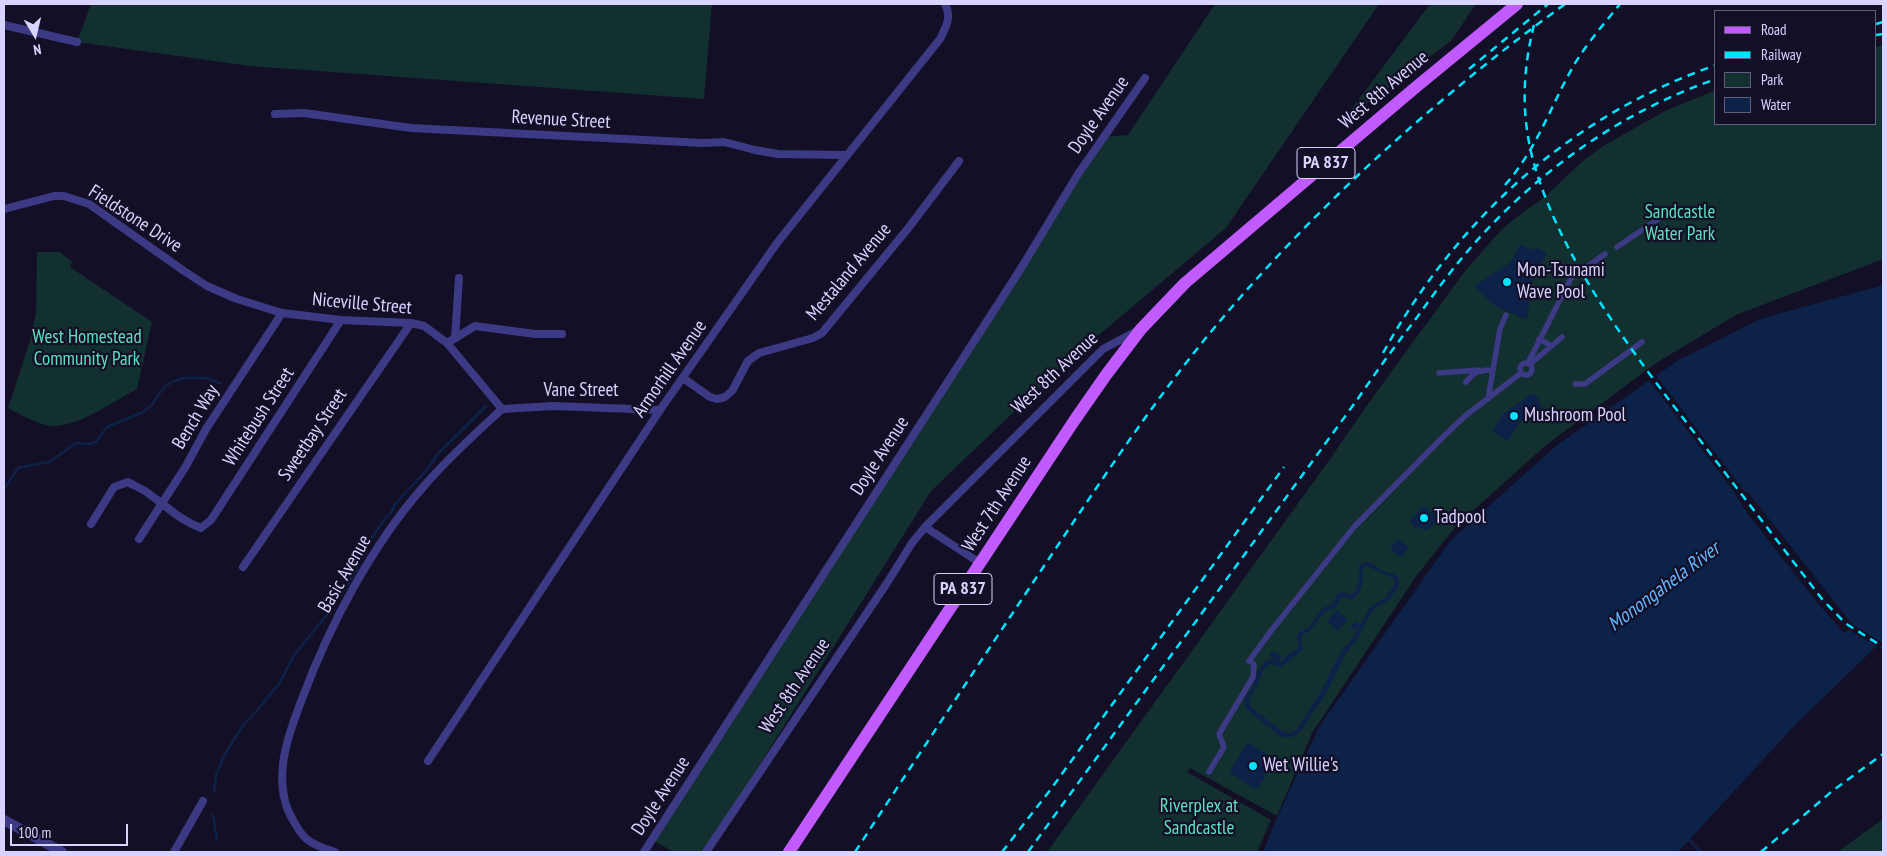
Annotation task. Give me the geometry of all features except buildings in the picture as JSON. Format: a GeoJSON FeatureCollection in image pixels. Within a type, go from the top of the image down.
{"type":"FeatureCollection","features":[{"type":"Feature","properties":{"kind":"main road","name":"West 8th Avenue"},"geometry":{"type":"LineString","coordinates":[[1141,329],[1185,283],[1517,4]]}},
{"type":"Feature","properties":{"kind":"main road","name":"West 7th Avenue"},"geometry":{"type":"LineString","coordinates":[[789,852],[1100,383],[1141,329]]}},
{"type":"Feature","properties":{"kind":"street","name":"Armorhill Avenue"},"geometry":{"type":"LineString","coordinates":[[428,761],[660,410],[776,243],[940,39],[946,27],[949,14],[946,5]]}},
{"type":"Feature","properties":{"kind":"street"},"geometry":{"type":"LineString","coordinates":[[4,25],[77,42]]}},
{"type":"Feature","properties":{"kind":"street","name":"Doyle Avenue"},"geometry":{"type":"LineString","coordinates":[[644,852],[1020,270],[1078,174],[1145,78]]}},
{"type":"Feature","properties":{"kind":"street","name":"Revenue Street"},"geometry":{"type":"LineString","coordinates":[[275,114],[304,113],[411,128],[694,143],[724,142],[778,154],[846,155]]}},
{"type":"Feature","properties":{"kind":"street","name":"Mestaland Avenue"},"geometry":{"type":"LineString","coordinates":[[683,378],[710,397],[717,399],[725,397],[732,391],[748,361],[759,353],[813,338],[822,333],[910,226],[959,161]]}},
{"type":"Feature","properties":{"kind":"street","name":"Fieldstone Drive"},"geometry":{"type":"LineString","coordinates":[[4,210],[54,196],[72,198],[89,204],[188,274]]}},
{"type":"Feature","properties":{"kind":"street"},"geometry":{"type":"LineString","coordinates":[[1616,247],[1676,207]]}},
{"type":"Feature","properties":{"kind":"street"},"geometry":{"type":"LineString","coordinates":[[1521,373],[1526,375],[1530,373],[1532,368],[1529,364],[1539,339],[1571,278],[1605,254]]}},
{"type":"Feature","properties":{"kind":"street","name":"Niceville Street"},"geometry":{"type":"LineString","coordinates":[[188,274],[207,286],[237,299],[282,312],[340,320],[411,323],[424,326],[447,343]]}},
{"type":"Feature","properties":{"kind":"street"},"geometry":{"type":"LineString","coordinates":[[454,338],[459,278]]}},
{"type":"Feature","properties":{"kind":"street","name":"Bench Way"},"geometry":{"type":"LineString","coordinates":[[139,539],[206,429],[282,312]]}},
{"type":"Feature","properties":{"kind":"street"},"geometry":{"type":"LineString","coordinates":[[1488,399],[1500,329],[1506,315]]}},
{"type":"Feature","properties":{"kind":"street","name":"Whitebush Street"},"geometry":{"type":"LineString","coordinates":[[161,505],[191,524],[201,528],[211,520],[340,320]]}},
{"type":"Feature","properties":{"kind":"street","name":"Sweetbay Street"},"geometry":{"type":"LineString","coordinates":[[243,567],[411,323]]}},
{"type":"Feature","properties":{"kind":"street"},"geometry":{"type":"LineString","coordinates":[[502,409],[447,343],[475,326],[535,334],[562,334]]}},
{"type":"Feature","properties":{"kind":"street","name":"West 8th Avenue"},"geometry":{"type":"LineString","coordinates":[[706,852],[912,543],[925,527],[1102,349],[1141,329]]}},
{"type":"Feature","properties":{"kind":"street"},"geometry":{"type":"LineString","coordinates":[[1521,373],[1521,365],[1524,363],[1529,364],[1562,338]]}},
{"type":"Feature","properties":{"kind":"street"},"geometry":{"type":"LineString","coordinates":[[1539,339],[1552,346]]}},
{"type":"Feature","properties":{"kind":"street"},"geometry":{"type":"LineString","coordinates":[[1574,384],[1585,384],[1642,342]]}},
{"type":"Feature","properties":{"kind":"street"},"geometry":{"type":"LineString","coordinates":[[1466,382],[1478,370]]}},
{"type":"Feature","properties":{"kind":"street"},"geometry":{"type":"LineString","coordinates":[[1439,373],[1492,370]]}},
{"type":"Feature","properties":{"kind":"street"},"geometry":{"type":"LineString","coordinates":[[1209,772],[1224,747],[1219,734],[1253,678],[1254,664],[1249,661],[1271,630],[1354,527],[1442,438],[1521,373]]}},
{"type":"Feature","properties":{"kind":"street","name":"Vane Street"},"geometry":{"type":"LineString","coordinates":[[502,409],[553,406],[660,410]]}},
{"type":"Feature","properties":{"kind":"street","name":"Basic Avenue"},"geometry":{"type":"LineString","coordinates":[[336,852],[307,840],[285,802],[284,793],[282,768],[290,731],[318,655],[366,566],[393,525],[423,487],[467,441],[502,409]]}},
{"type":"Feature","properties":{"kind":"street"},"geometry":{"type":"LineString","coordinates":[[91,524],[114,487],[128,482],[145,491],[161,505]]}},
{"type":"Feature","properties":{"kind":"street"},"geometry":{"type":"LineString","coordinates":[[925,527],[980,564]]}},
{"type":"Feature","properties":{"kind":"street"},"geometry":{"type":"LineString","coordinates":[[174,852],[203,801]]}},
{"type":"Feature","properties":{"kind":"street"},"geometry":{"type":"LineString","coordinates":[[4,820],[62,852]]}},
{"type":"Feature","properties":{"kind":"green space"},"geometry":{"type":"Polygon","coordinates":[[[91,4],[712,4],[704,99],[250,66],[77,42],[91,4]]]}},
{"type":"Feature","properties":{"kind":"green space"},"geometry":{"type":"Polygon","coordinates":[[[1215,4],[1379,4],[1226,228],[1062,366],[931,491],[705,852],[674,852],[652,840],[1104,137],[1128,135],[1215,4]]]}},
{"type":"Feature","properties":{"kind":"green space"},"geometry":{"type":"Polygon","coordinates":[[[1430,4],[1476,4],[1451,41],[1341,123],[1430,4]]]}},
{"type":"Feature","properties":{"kind":"green space","name":"Sandcastle Water Park"},"geometry":{"type":"Polygon","coordinates":[[[1883,45],[1883,259],[1736,315],[1656,363],[1545,446],[1457,525],[1417,575],[1312,733],[1277,816],[1190,768],[1187,772],[1271,820],[1257,852],[1047,852],[1370,401],[1465,271],[1502,229],[1542,199],[1584,160],[1603,146],[1667,110],[1714,91],[1714,125],[1877,125],[1877,47],[1883,45]]]}},
{"type":"Feature","properties":{"kind":"green space","name":"West Homestead Community Park"},"geometry":{"type":"Polygon","coordinates":[[[37,252],[60,252],[72,262],[70,267],[152,322],[137,389],[97,412],[65,425],[49,426],[24,417],[8,408],[30,341],[36,312],[37,252]]]}},
{"type":"Feature","properties":{"kind":"green space"},"geometry":{"type":"Polygon","coordinates":[[[1883,819],[1883,852],[1837,852],[1883,819]]]}},
{"type":"Feature","properties":{"kind":"water","name":"Mon-Tsunami Wave Pool"},"geometry":{"type":"Polygon","coordinates":[[[1520,244],[1532,250],[1535,247],[1547,253],[1533,277],[1527,320],[1495,306],[1474,286],[1510,263],[1520,244]]]}},
{"type":"Feature","properties":{"kind":"water","name":"Monongahela River"},"geometry":{"type":"Polygon","coordinates":[[[1883,285],[1883,640],[1796,724],[1678,852],[1263,852],[1319,727],[1450,541],[1557,445],[1677,361],[1760,319],[1883,285]]]}},
{"type":"Feature","properties":{"kind":"water","name":"Mushroom Pool"},"geometry":{"type":"Polygon","coordinates":[[[1531,394],[1534,394],[1539,399],[1537,400],[1542,407],[1541,412],[1535,412],[1526,417],[1508,441],[1492,431],[1502,415],[1531,394]]]}},
{"type":"Feature","properties":{"kind":"water","name":"Tadpool"},"geometry":{"type":"Polygon","coordinates":[[[1424,506],[1437,517],[1433,526],[1427,530],[1414,527],[1410,521],[1424,506]]]}},
{"type":"Feature","properties":{"kind":"water"},"geometry":{"type":"Polygon","coordinates":[[[1398,539],[1409,548],[1401,557],[1390,549],[1398,539]]]}},
{"type":"Feature","properties":{"kind":"water"},"geometry":{"type":"Polygon","coordinates":[[[1367,562],[1395,575],[1399,578],[1398,587],[1389,600],[1375,608],[1369,616],[1357,640],[1346,653],[1326,693],[1300,732],[1293,737],[1279,735],[1246,709],[1244,702],[1246,695],[1252,688],[1257,672],[1268,659],[1278,661],[1269,655],[1272,651],[1281,656],[1279,661],[1282,661],[1299,647],[1297,635],[1311,624],[1324,608],[1333,604],[1340,592],[1351,594],[1355,592],[1359,580],[1359,565],[1367,562]],[[1367,566],[1363,568],[1361,590],[1356,597],[1352,599],[1341,597],[1335,609],[1329,610],[1321,616],[1312,629],[1302,635],[1303,648],[1297,655],[1281,667],[1269,664],[1262,674],[1256,690],[1249,697],[1250,706],[1280,730],[1290,733],[1296,730],[1322,690],[1343,649],[1353,638],[1359,626],[1354,630],[1350,627],[1355,621],[1360,625],[1370,607],[1385,598],[1394,585],[1394,579],[1367,566]]]}},
{"type":"Feature","properties":{"kind":"water"},"geometry":{"type":"Polygon","coordinates":[[[1336,610],[1348,619],[1338,631],[1327,622],[1336,610]]]}},
{"type":"Feature","properties":{"kind":"water","name":"Wet Willie's"},"geometry":{"type":"Polygon","coordinates":[[[1248,742],[1276,760],[1257,790],[1229,772],[1248,742]]]}},
{"type":"Feature","properties":{"kind":"pier"},"geometry":{"type":"Polygon","coordinates":[[[1655,374],[1746,493],[1748,492],[1852,624],[1883,643],[1879,647],[1849,630],[1844,633],[1815,600],[1747,513],[1732,489],[1648,379],[1655,374]]]}},
{"type":"Feature","properties":{"kind":"waterway"},"geometry":{"type":"LineString","coordinates":[[4,489],[18,468],[49,462],[76,443],[88,444],[96,442],[107,427],[141,413],[151,406],[164,387],[174,381],[185,378],[205,378],[220,383]]}},
{"type":"Feature","properties":{"kind":"waterway"},"geometry":{"type":"LineString","coordinates":[[214,792],[216,775],[224,756],[241,728],[280,682],[294,655],[330,611],[354,574],[367,545],[386,517],[391,513],[395,504],[427,470],[436,456],[486,406]]}},
{"type":"Feature","properties":{"kind":"waterway"},"geometry":{"type":"LineString","coordinates":[[213,815],[217,840]]}},
{"type":"Feature","properties":{"kind":"waterway"},"geometry":{"type":"LineString","coordinates":[[1688,839],[1701,852]]}},
{"type":"Feature","properties":{"kind":"railway"},"geometry":{"type":"LineString","coordinates":[[1469,69],[1548,4]]}},
{"type":"Feature","properties":{"kind":"railway"},"geometry":{"type":"LineString","coordinates":[[855,852],[1140,424],[1205,339],[1287,247],[1375,160],[1468,79],[1565,4]]}},
{"type":"Feature","properties":{"kind":"railway"},"geometry":{"type":"LineString","coordinates":[[1505,185],[1535,142],[1579,57],[1620,4]]}},
{"type":"Feature","properties":{"kind":"railway"},"geometry":{"type":"LineString","coordinates":[[1877,24],[1883,22]]}},
{"type":"Feature","properties":{"kind":"railway"},"geometry":{"type":"LineString","coordinates":[[1534,25],[1530,41],[1525,90],[1528,140],[1544,193],[1559,229],[1578,265],[1599,301],[1670,401],[1822,599],[1845,623],[1883,647]]}},
{"type":"Feature","properties":{"kind":"railway"},"geometry":{"type":"LineString","coordinates":[[1877,35],[1883,34]]}},
{"type":"Feature","properties":{"kind":"railway"},"geometry":{"type":"LineString","coordinates":[[1383,353],[1413,304],[1446,259],[1482,216],[1522,178],[1566,143],[1613,113],[1663,87],[1714,66]]}},
{"type":"Feature","properties":{"kind":"railway"},"geometry":{"type":"LineString","coordinates":[[1028,852],[1393,349],[1472,246],[1532,186],[1589,143],[1650,107],[1714,80]]}},
{"type":"Feature","properties":{"kind":"railway"},"geometry":{"type":"LineString","coordinates":[[1002,852],[1051,789],[1284,467]]}},
{"type":"Feature","properties":{"kind":"railway"},"geometry":{"type":"LineString","coordinates":[[1761,852],[1831,792],[1883,754]]}},
{"type":"Feature","properties":{"kind":"place","name":"Mon-Tsunami Wave Pool"},"geometry":{"type":"Point","coordinates":[1507,282]}},
{"type":"Feature","properties":{"kind":"place","name":"Mushroom Pool"},"geometry":{"type":"Point","coordinates":[1514,416]}},
{"type":"Feature","properties":{"kind":"place","name":"Tadpool"},"geometry":{"type":"Point","coordinates":[1424,518]}},
{"type":"Feature","properties":{"kind":"place","name":"Wet Willie's"},"geometry":{"type":"Point","coordinates":[1253,766]}},
{"type":"Feature","properties":{"kind":"park label","name":"Riverplex at Sandcastle"},"geometry":{"type":"Point","coordinates":[1199,818]}}]}
